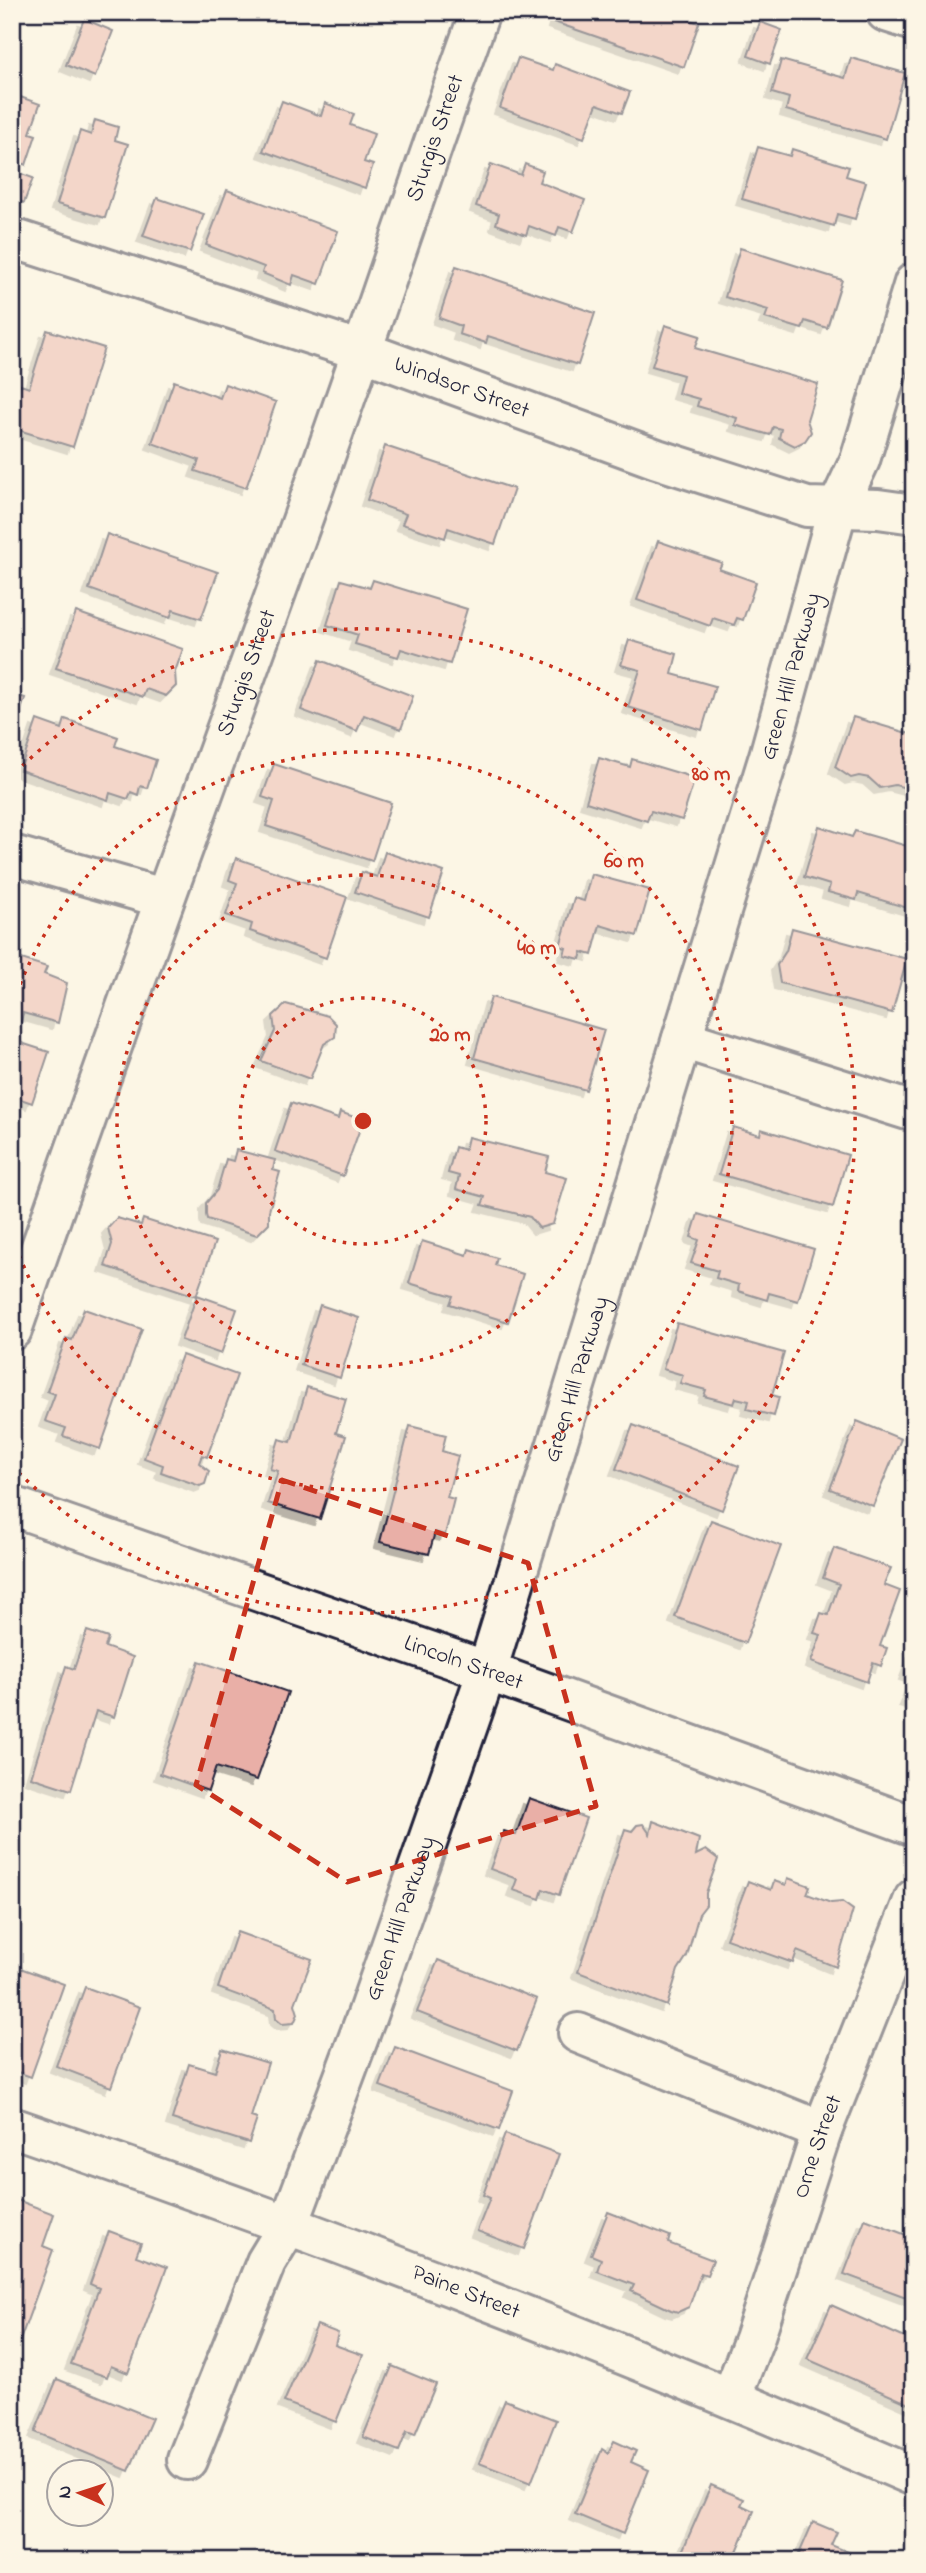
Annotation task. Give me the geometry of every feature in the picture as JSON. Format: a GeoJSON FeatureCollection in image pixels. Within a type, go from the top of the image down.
{"type":"FeatureCollection","features":[{"type":"Feature","properties":{"kind":"street","name":"Sturgis Street"},"geometry":{"type":"LineString","coordinates":[[12,1331],[109,1062],[163,898],[362,351],[480,12]]}},
{"type":"Feature","properties":{"kind":"street"},"geometry":{"type":"LineString","coordinates":[[886,12],[914,22]]}},
{"type":"Feature","properties":{"kind":"street","name":"Windsor Street"},"geometry":{"type":"LineString","coordinates":[[12,238],[362,351],[657,459],[807,507],[914,514]]}},
{"type":"Feature","properties":{"kind":"street","name":"Green Hill Parkway"},"geometry":{"type":"LineString","coordinates":[[187,2460],[266,2262],[289,2224],[367,2015],[487,1671],[769,756],[838,507],[860,460],[914,283]]}},
{"type":"Feature","properties":{"kind":"street"},"geometry":{"type":"LineString","coordinates":[[12,855],[163,898]]}},
{"type":"Feature","properties":{"kind":"street"},"geometry":{"type":"LineString","coordinates":[[682,1040],[914,1112]]}},
{"type":"Feature","properties":{"kind":"street","name":"Lincoln Street"},"geometry":{"type":"LineString","coordinates":[[12,1506],[487,1671],[914,1826]]}},
{"type":"Feature","properties":{"kind":"street","name":"Orne Street"},"geometry":{"type":"LineString","coordinates":[[731,2398],[754,2339],[822,2132],[914,1899]]}},
{"type":"Feature","properties":{"kind":"street"},"geometry":{"type":"LineString","coordinates":[[578,2033],[822,2132]]}},
{"type":"Feature","properties":{"kind":"street","name":"Paine Street"},"geometry":{"type":"LineString","coordinates":[[12,2127],[289,2224],[731,2398],[914,2476]]}},
{"type":"Feature","properties":{"kind":"highlighted area"},"geometry":{"type":"Polygon","coordinates":[[[282,1480],[528,1563],[596,1806],[347,1882],[196,1785],[282,1480]]]}},
{"type":"Feature","properties":{"kind":"building"},"geometry":{"type":"Polygon","coordinates":[[[557,12],[667,12],[699,23],[684,67],[554,22],[557,12]]]}},
{"type":"Feature","properties":{"kind":"building"},"geometry":{"type":"Polygon","coordinates":[[[84,19],[113,31],[95,77],[66,65],[84,19]]]}},
{"type":"Feature","properties":{"kind":"building"},"geometry":{"type":"Polygon","coordinates":[[[760,22],[782,30],[770,64],[748,56],[760,22]]]}},
{"type":"Feature","properties":{"kind":"building"},"geometry":{"type":"Polygon","coordinates":[[[518,58],[553,70],[555,64],[630,92],[622,113],[597,104],[584,138],[500,108],[518,58]]]}},
{"type":"Feature","properties":{"kind":"building"},"geometry":{"type":"Polygon","coordinates":[[[851,58],[905,73],[886,139],[786,110],[789,98],[772,93],[781,60],[845,78],[851,58]]]}},
{"type":"Feature","properties":{"kind":"building"},"geometry":{"type":"Polygon","coordinates":[[[12,94],[40,104],[30,133],[36,135],[26,165],[20,162],[16,172],[33,178],[24,203],[12,198],[12,94]]]}},
{"type":"Feature","properties":{"kind":"building"},"geometry":{"type":"Polygon","coordinates":[[[282,101],[321,116],[325,103],[354,114],[350,125],[374,134],[364,162],[373,165],[365,188],[263,151],[282,101]]]}},
{"type":"Feature","properties":{"kind":"building"},"geometry":{"type":"Polygon","coordinates":[[[95,120],[118,127],[115,140],[128,144],[105,218],[57,204],[80,131],[91,135],[95,120]]]}},
{"type":"Feature","properties":{"kind":"building"},"geometry":{"type":"Polygon","coordinates":[[[758,147],[790,156],[792,149],[849,167],[846,176],[866,182],[855,219],[837,214],[834,226],[742,199],[758,147]]]}},
{"type":"Feature","properties":{"kind":"building"},"geometry":{"type":"Polygon","coordinates":[[[491,164],[521,175],[525,164],[543,171],[539,182],[585,200],[573,232],[559,227],[556,236],[529,226],[526,235],[496,224],[499,214],[476,206],[491,164]]]}},
{"type":"Feature","properties":{"kind":"building"},"geometry":{"type":"Polygon","coordinates":[[[227,190],[338,231],[319,284],[294,275],[291,285],[262,273],[264,267],[206,245],[227,190]]]}},
{"type":"Feature","properties":{"kind":"building"},"geometry":{"type":"Polygon","coordinates":[[[157,198],[204,214],[190,252],[143,236],[157,198]]]}},
{"type":"Feature","properties":{"kind":"building"},"geometry":{"type":"Polygon","coordinates":[[[740,248],[842,280],[827,328],[805,321],[802,329],[765,318],[768,310],[725,297],[740,248]]]}},
{"type":"Feature","properties":{"kind":"building"},"geometry":{"type":"Polygon","coordinates":[[[456,266],[595,313],[578,365],[488,336],[486,343],[459,334],[461,326],[439,318],[456,266]]]}},
{"type":"Feature","properties":{"kind":"building"},"geometry":{"type":"Polygon","coordinates":[[[665,325],[700,336],[695,348],[818,384],[807,420],[811,432],[805,441],[795,446],[779,438],[781,429],[773,427],[770,435],[735,425],[737,418],[697,406],[699,399],[678,393],[683,375],[652,366],[665,325]]]}},
{"type":"Feature","properties":{"kind":"building"},"geometry":{"type":"Polygon","coordinates":[[[47,330],[104,348],[73,447],[12,428],[12,402],[18,384],[29,388],[47,330]]]}},
{"type":"Feature","properties":{"kind":"building"},"geometry":{"type":"Polygon","coordinates":[[[174,381],[220,398],[225,384],[276,402],[246,488],[195,471],[199,460],[152,443],[174,381]]]}},
{"type":"Feature","properties":{"kind":"building"},"geometry":{"type":"Polygon","coordinates":[[[385,446],[514,489],[495,544],[448,528],[445,538],[402,524],[406,514],[367,500],[385,446]]]}},
{"type":"Feature","properties":{"kind":"building"},"geometry":{"type":"Polygon","coordinates":[[[107,534],[218,572],[201,619],[173,610],[170,618],[89,589],[107,534]]]}},
{"type":"Feature","properties":{"kind":"building"},"geometry":{"type":"Polygon","coordinates":[[[658,541],[722,563],[719,569],[756,582],[743,620],[737,618],[734,625],[713,618],[710,626],[637,600],[658,541]]]}},
{"type":"Feature","properties":{"kind":"building"},"geometry":{"type":"Polygon","coordinates":[[[341,580],[370,588],[373,580],[467,609],[450,664],[401,649],[398,657],[355,644],[358,635],[327,625],[341,580]]]}},
{"type":"Feature","properties":{"kind":"building"},"geometry":{"type":"Polygon","coordinates":[[[76,612],[183,649],[175,672],[176,686],[166,696],[146,689],[143,697],[56,668],[76,612]]]}},
{"type":"Feature","properties":{"kind":"building"},"geometry":{"type":"Polygon","coordinates":[[[629,640],[677,654],[672,674],[715,686],[702,730],[628,707],[640,670],[621,665],[629,640]]]}},
{"type":"Feature","properties":{"kind":"building"},"geometry":{"type":"Polygon","coordinates":[[[320,660],[413,696],[401,729],[364,715],[357,731],[301,710],[320,660]]]}},
{"type":"Feature","properties":{"kind":"building"},"geometry":{"type":"Polygon","coordinates":[[[12,694],[25,698],[14,731],[12,730],[12,694]]]}},
{"type":"Feature","properties":{"kind":"building"},"geometry":{"type":"Polygon","coordinates":[[[853,717],[914,735],[914,790],[895,785],[880,788],[869,778],[851,778],[835,767],[853,717]]]}},
{"type":"Feature","properties":{"kind":"building"},"geometry":{"type":"Polygon","coordinates":[[[65,719],[118,737],[115,746],[156,760],[147,788],[140,786],[138,795],[131,792],[128,799],[110,793],[108,800],[20,770],[37,720],[62,729],[65,719]]]}},
{"type":"Feature","properties":{"kind":"building"},"geometry":{"type":"Polygon","coordinates":[[[599,758],[630,767],[632,759],[695,778],[682,820],[651,811],[647,821],[586,802],[599,758]]]}},
{"type":"Feature","properties":{"kind":"building"},"geometry":{"type":"Polygon","coordinates":[[[274,764],[391,803],[372,861],[266,826],[274,801],[262,797],[274,764]]]}},
{"type":"Feature","properties":{"kind":"building"},"geometry":{"type":"Polygon","coordinates":[[[819,826],[852,837],[855,831],[914,848],[914,910],[858,893],[856,900],[828,892],[830,885],[804,877],[819,826]]]}},
{"type":"Feature","properties":{"kind":"building"},"geometry":{"type":"Polygon","coordinates":[[[385,852],[444,872],[429,917],[355,892],[362,872],[377,877],[385,852]]]}},
{"type":"Feature","properties":{"kind":"building"},"geometry":{"type":"Polygon","coordinates":[[[236,858],[347,897],[326,958],[250,931],[252,924],[226,915],[237,883],[229,880],[236,858]]]}},
{"type":"Feature","properties":{"kind":"building"},"geometry":{"type":"Polygon","coordinates":[[[591,874],[650,890],[637,936],[600,925],[592,955],[582,952],[580,959],[564,955],[566,948],[560,946],[574,898],[584,901],[591,874]]]}},
{"type":"Feature","properties":{"kind":"building"},"geometry":{"type":"Polygon","coordinates":[[[792,928],[907,959],[892,1013],[780,983],[777,965],[786,951],[792,928]]]}},
{"type":"Feature","properties":{"kind":"building"},"geometry":{"type":"Polygon","coordinates":[[[12,956],[47,967],[44,974],[67,983],[58,1023],[23,1013],[21,1022],[12,1019],[12,956]]]}},
{"type":"Feature","properties":{"kind":"building"},"geometry":{"type":"Polygon","coordinates":[[[491,997],[604,1030],[586,1090],[474,1058],[491,997]]]}},
{"type":"Feature","properties":{"kind":"building"},"geometry":{"type":"Polygon","coordinates":[[[286,1004],[328,1016],[336,1024],[335,1037],[324,1044],[310,1079],[261,1061],[275,1031],[273,1016],[286,1004]]]}},
{"type":"Feature","properties":{"kind":"building"},"geometry":{"type":"Polygon","coordinates":[[[12,1040],[49,1052],[32,1103],[12,1096],[12,1040]]]}},
{"type":"Feature","properties":{"kind":"building"},"geometry":{"type":"Polygon","coordinates":[[[291,1103],[338,1119],[340,1112],[363,1120],[343,1176],[275,1151],[291,1103]]]}},
{"type":"Feature","properties":{"kind":"building"},"geometry":{"type":"Polygon","coordinates":[[[733,1127],[760,1135],[761,1129],[848,1155],[833,1207],[719,1174],[733,1127]]]}},
{"type":"Feature","properties":{"kind":"building"},"geometry":{"type":"Polygon","coordinates":[[[468,1137],[549,1157],[545,1172],[567,1178],[553,1224],[539,1228],[530,1217],[482,1205],[485,1197],[456,1189],[459,1176],[448,1173],[455,1147],[465,1150],[468,1137]]]}},
{"type":"Feature","properties":{"kind":"building"},"geometry":{"type":"Polygon","coordinates":[[[236,1150],[275,1160],[273,1170],[280,1172],[269,1211],[269,1223],[257,1235],[207,1219],[206,1215],[206,1203],[217,1190],[226,1159],[233,1161],[236,1150]]]}},
{"type":"Feature","properties":{"kind":"building"},"geometry":{"type":"Polygon","coordinates":[[[698,1214],[814,1249],[798,1301],[769,1293],[767,1300],[738,1291],[739,1285],[716,1278],[718,1271],[691,1263],[699,1240],[691,1237],[698,1214]]]}},
{"type":"Feature","properties":{"kind":"building"},"geometry":{"type":"Polygon","coordinates":[[[117,1218],[141,1225],[143,1219],[215,1242],[196,1296],[105,1266],[112,1244],[108,1228],[117,1218]]]}},
{"type":"Feature","properties":{"kind":"building"},"geometry":{"type":"Polygon","coordinates":[[[422,1241],[467,1255],[469,1249],[497,1258],[495,1265],[523,1274],[508,1322],[450,1304],[453,1296],[409,1283],[422,1241]]]}},
{"type":"Feature","properties":{"kind":"building"},"geometry":{"type":"Polygon","coordinates":[[[197,1295],[237,1309],[221,1354],[181,1340],[197,1295]]]}},
{"type":"Feature","properties":{"kind":"building"},"geometry":{"type":"Polygon","coordinates":[[[320,1305],[359,1318],[340,1378],[301,1365],[320,1305]]]}},
{"type":"Feature","properties":{"kind":"building"},"geometry":{"type":"Polygon","coordinates":[[[84,1309],[142,1329],[100,1449],[63,1436],[66,1428],[45,1421],[55,1394],[47,1391],[66,1338],[72,1340],[84,1309]]]}},
{"type":"Feature","properties":{"kind":"building"},"geometry":{"type":"Polygon","coordinates":[[[677,1323],[784,1353],[772,1395],[779,1397],[774,1416],[747,1409],[749,1401],[736,1398],[734,1404],[704,1396],[706,1390],[680,1383],[683,1375],[663,1369],[677,1323]]]}},
{"type":"Feature","properties":{"kind":"building"},"geometry":{"type":"Polygon","coordinates":[[[182,1355],[237,1375],[207,1457],[202,1455],[199,1463],[209,1471],[205,1484],[200,1486],[161,1472],[163,1465],[144,1458],[182,1355]]]}},
{"type":"Feature","properties":{"kind":"building"},"geometry":{"type":"Polygon","coordinates":[[[307,1387],[346,1399],[336,1433],[346,1436],[320,1519],[268,1503],[278,1471],[270,1469],[279,1439],[291,1442],[307,1387]]]}},
{"type":"Feature","properties":{"kind":"building"},"geometry":{"type":"Polygon","coordinates":[[[857,1421],[901,1439],[873,1506],[830,1489],[857,1421]]]}},
{"type":"Feature","properties":{"kind":"building"},"geometry":{"type":"Polygon","coordinates":[[[633,1425],[739,1466],[722,1510],[616,1469],[633,1425]]]}},
{"type":"Feature","properties":{"kind":"building"},"geometry":{"type":"Polygon","coordinates":[[[410,1426],[446,1435],[442,1451],[458,1456],[447,1497],[454,1499],[445,1535],[435,1532],[429,1554],[380,1542],[410,1426]]]}},
{"type":"Feature","properties":{"kind":"building"},"geometry":{"type":"Polygon","coordinates":[[[711,1520],[781,1546],[745,1643],[675,1617],[711,1520]]]}},
{"type":"Feature","properties":{"kind":"building"},"geometry":{"type":"Polygon","coordinates":[[[834,1548],[891,1568],[884,1585],[900,1591],[880,1646],[887,1648],[881,1666],[873,1663],[867,1682],[811,1662],[821,1635],[814,1633],[821,1613],[828,1615],[839,1584],[823,1578],[834,1548]]]}},
{"type":"Feature","properties":{"kind":"building"},"geometry":{"type":"Polygon","coordinates":[[[87,1631],[108,1638],[105,1647],[133,1657],[114,1717],[96,1711],[71,1790],[31,1777],[66,1666],[74,1669],[87,1631]]]}},
{"type":"Feature","properties":{"kind":"building"},"geometry":{"type":"Polygon","coordinates":[[[914,1650],[914,1677],[905,1674],[914,1650]]]}},
{"type":"Feature","properties":{"kind":"building"},"geometry":{"type":"Polygon","coordinates":[[[199,1661],[288,1692],[257,1780],[216,1767],[208,1791],[160,1774],[199,1661]]]}},
{"type":"Feature","properties":{"kind":"building"},"geometry":{"type":"Polygon","coordinates":[[[914,1677],[914,1703],[905,1700],[914,1677]]]}},
{"type":"Feature","properties":{"kind":"building"},"geometry":{"type":"Polygon","coordinates":[[[529,1798],[586,1818],[559,1895],[543,1889],[540,1899],[513,1890],[517,1879],[490,1869],[504,1831],[516,1835],[529,1798]]]}},
{"type":"Feature","properties":{"kind":"building"},"geometry":{"type":"Polygon","coordinates":[[[653,1821],[699,1839],[696,1855],[706,1850],[718,1859],[706,1893],[706,1905],[699,1914],[687,1956],[678,1970],[667,2006],[578,1972],[625,1829],[632,1831],[637,1825],[643,1824],[650,1834],[653,1821]]]}},
{"type":"Feature","properties":{"kind":"building"},"geometry":{"type":"Polygon","coordinates":[[[788,1878],[810,1886],[807,1894],[831,1903],[842,1902],[853,1910],[836,1967],[797,1951],[793,1963],[726,1939],[748,1881],[771,1890],[774,1881],[786,1885],[788,1878]]]}},
{"type":"Feature","properties":{"kind":"building"},"geometry":{"type":"Polygon","coordinates":[[[237,1932],[312,1959],[295,2004],[298,2014],[294,2023],[282,2024],[276,2019],[275,2009],[218,1988],[237,1932]]]}},
{"type":"Feature","properties":{"kind":"building"},"geometry":{"type":"Polygon","coordinates":[[[438,1960],[537,1999],[517,2051],[417,2012],[438,1960]]]}},
{"type":"Feature","properties":{"kind":"building"},"geometry":{"type":"Polygon","coordinates":[[[12,1965],[64,1984],[31,2077],[12,2070],[12,1965]]]}},
{"type":"Feature","properties":{"kind":"building"},"geometry":{"type":"Polygon","coordinates":[[[85,1987],[140,2007],[111,2087],[56,2066],[85,1987]]]}},
{"type":"Feature","properties":{"kind":"building"},"geometry":{"type":"Polygon","coordinates":[[[395,2047],[513,2091],[499,2130],[380,2086],[395,2047]]]}},
{"type":"Feature","properties":{"kind":"building"},"geometry":{"type":"Polygon","coordinates":[[[222,2049],[268,2063],[251,2117],[257,2119],[249,2143],[172,2119],[189,2064],[215,2072],[222,2049]]]}},
{"type":"Feature","properties":{"kind":"building"},"geometry":{"type":"Polygon","coordinates":[[[505,2134],[559,2154],[524,2249],[477,2231],[490,2198],[483,2195],[505,2134]]]}},
{"type":"Feature","properties":{"kind":"building"},"geometry":{"type":"Polygon","coordinates":[[[12,2198],[54,2214],[43,2246],[53,2250],[19,2343],[12,2341],[12,2198]]]}},
{"type":"Feature","properties":{"kind":"building"},"geometry":{"type":"Polygon","coordinates":[[[608,2212],[670,2236],[668,2243],[713,2260],[707,2275],[701,2273],[689,2307],[678,2312],[671,2310],[631,2291],[634,2285],[597,2271],[601,2259],[591,2255],[608,2212]]]}},
{"type":"Feature","properties":{"kind":"building"},"geometry":{"type":"Polygon","coordinates":[[[865,2219],[914,2238],[914,2300],[844,2274],[865,2219]]]}},
{"type":"Feature","properties":{"kind":"building"},"geometry":{"type":"Polygon","coordinates":[[[109,2231],[141,2243],[136,2256],[167,2267],[128,2373],[111,2366],[107,2377],[71,2364],[99,2288],[90,2284],[109,2231]]]}},
{"type":"Feature","properties":{"kind":"building"},"geometry":{"type":"Polygon","coordinates":[[[831,2305],[914,2342],[914,2406],[807,2359],[831,2305]]]}},
{"type":"Feature","properties":{"kind":"building"},"geometry":{"type":"Polygon","coordinates":[[[317,2325],[338,2333],[335,2345],[363,2355],[336,2422],[284,2402],[317,2325]]]}},
{"type":"Feature","properties":{"kind":"building"},"geometry":{"type":"Polygon","coordinates":[[[392,2366],[436,2384],[415,2434],[407,2431],[399,2451],[363,2437],[392,2366]]]}},
{"type":"Feature","properties":{"kind":"building"},"geometry":{"type":"Polygon","coordinates":[[[57,2379],[152,2418],[129,2471],[116,2466],[116,2458],[98,2458],[35,2432],[57,2379]]]}},
{"type":"Feature","properties":{"kind":"building"},"geometry":{"type":"Polygon","coordinates":[[[505,2400],[556,2420],[531,2483],[479,2463],[505,2400]]]}},
{"type":"Feature","properties":{"kind":"building"},"geometry":{"type":"Polygon","coordinates":[[[614,2441],[636,2451],[631,2462],[649,2470],[623,2534],[575,2514],[602,2449],[608,2453],[614,2441]]]}},
{"type":"Feature","properties":{"kind":"building"},"geometry":{"type":"Polygon","coordinates":[[[711,2485],[744,2499],[741,2505],[754,2511],[733,2561],[678,2561],[711,2485]]]}},
{"type":"Feature","properties":{"kind":"building"},"geometry":{"type":"Polygon","coordinates":[[[813,2522],[837,2532],[831,2545],[863,2558],[862,2561],[796,2561],[813,2522]]]}}]}
